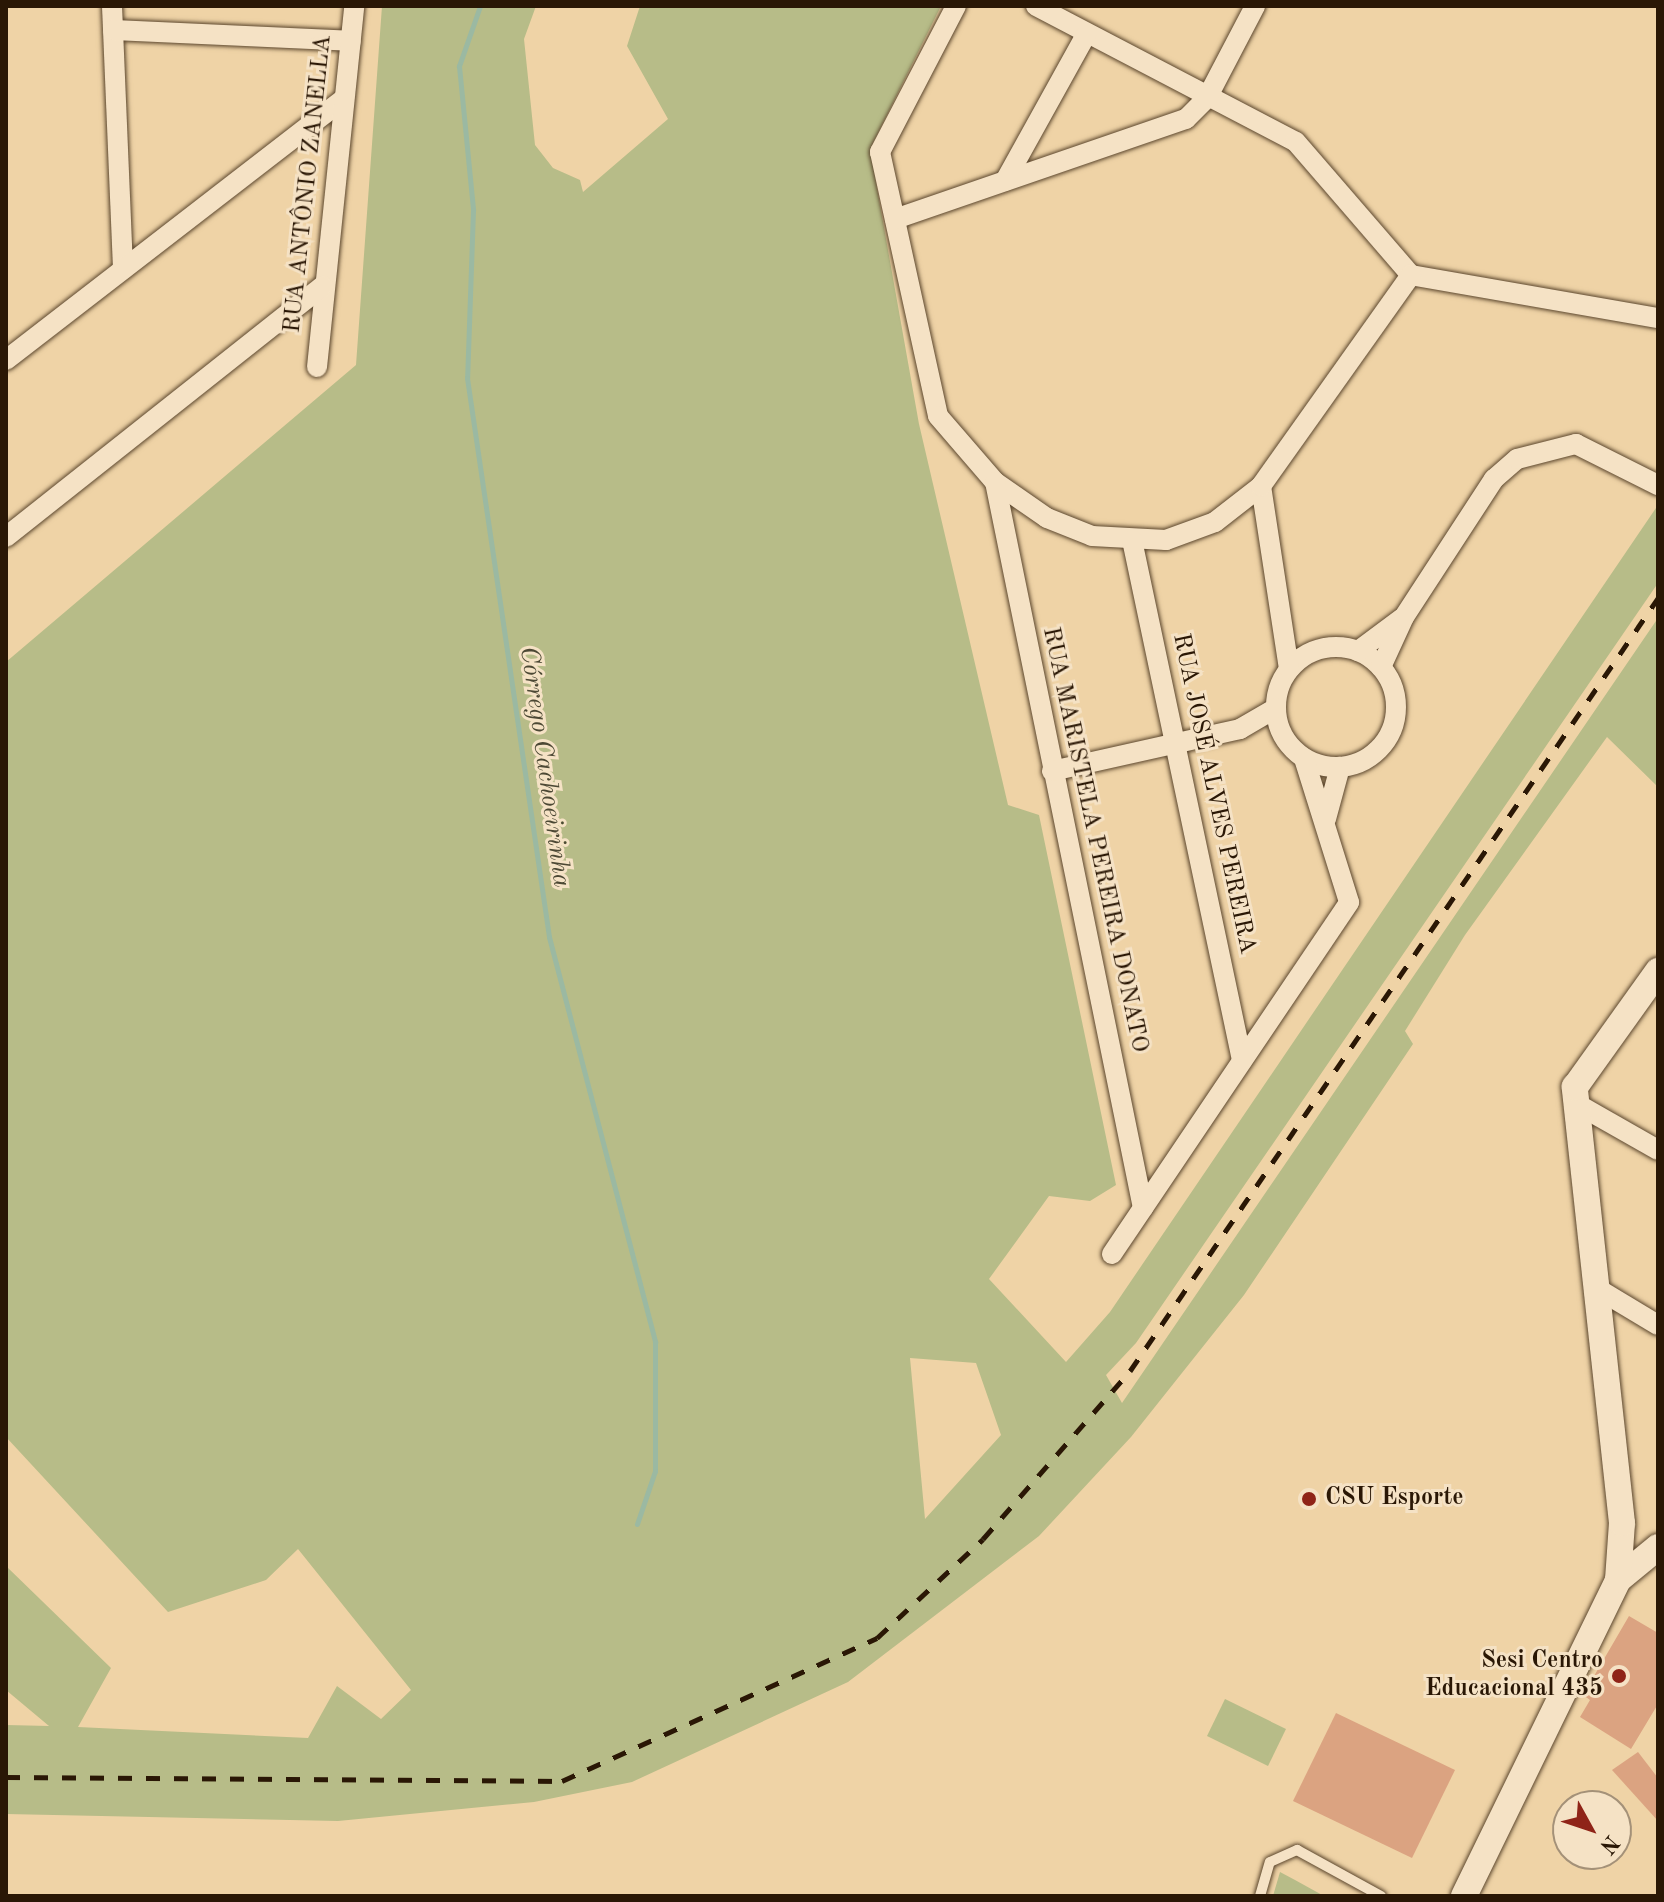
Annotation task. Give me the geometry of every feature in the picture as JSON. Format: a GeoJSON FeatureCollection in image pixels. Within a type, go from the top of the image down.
{"type":"FeatureCollection","features":[{"type":"Feature","properties":{"kind":"street"},"geometry":{"type":"LineString","coordinates":[[112,6],[123,269]]}},
{"type":"Feature","properties":{"kind":"street","name":"RUA ANTÔNIO ZANELLA"},"geometry":{"type":"LineString","coordinates":[[317,367],[354,6]]}},
{"type":"Feature","properties":{"kind":"street"},"geometry":{"type":"LineString","coordinates":[[956,6],[880,152],[938,416],[995,482],[1047,518],[1092,536],[1132,540],[1166,540],[1215,522],[1261,486],[1411,275]]}},
{"type":"Feature","properties":{"kind":"street"},"geometry":{"type":"LineString","coordinates":[[1036,6],[1296,142],[1411,275],[1658,318]]}},
{"type":"Feature","properties":{"kind":"street"},"geometry":{"type":"LineString","coordinates":[[895,219],[1186,119],[1207,98],[1255,6]]}},
{"type":"Feature","properties":{"kind":"street"},"geometry":{"type":"LineString","coordinates":[[113,30],[351,41]]}},
{"type":"Feature","properties":{"kind":"street"},"geometry":{"type":"LineString","coordinates":[[1005,181],[1087,33]]}},
{"type":"Feature","properties":{"kind":"street"},"geometry":{"type":"LineString","coordinates":[[6,360],[342,100]]}},
{"type":"Feature","properties":{"kind":"street"},"geometry":{"type":"LineString","coordinates":[[6,537],[323,286]]}},
{"type":"Feature","properties":{"kind":"street"},"geometry":{"type":"LineString","coordinates":[[1381,667],[1404,617],[1494,479],[1517,459],[1576,444],[1658,485]]}},
{"type":"Feature","properties":{"kind":"street","name":"RUA MARISTELA PEREIRA DONATO"},"geometry":{"type":"LineString","coordinates":[[995,482],[1143,1208]]}},
{"type":"Feature","properties":{"kind":"street"},"geometry":{"type":"LineString","coordinates":[[1112,1254],[1349,902],[1326,819],[1304,758],[1284,736],[1276,708],[1289,669],[1287,621],[1261,486]]}},
{"type":"Feature","properties":{"kind":"street","name":"RUA JOSÉ ALVES PEREIRA"},"geometry":{"type":"LineString","coordinates":[[1132,540],[1242,1060]]}},
{"type":"Feature","properties":{"kind":"street"},"geometry":{"type":"LineString","coordinates":[[1358,651],[1404,617]]}},
{"type":"Feature","properties":{"kind":"street"},"geometry":{"type":"LineString","coordinates":[[1287,621],[1315,651]]}},
{"type":"Feature","properties":{"kind":"street"},"geometry":{"type":"LineString","coordinates":[[1289,669],[1315,651],[1358,651],[1381,667],[1395,697],[1392,730],[1371,756],[1340,767],[1304,758]]}},
{"type":"Feature","properties":{"kind":"street"},"geometry":{"type":"LineString","coordinates":[[1052,771],[1240,729],[1276,708]]}},
{"type":"Feature","properties":{"kind":"street"},"geometry":{"type":"LineString","coordinates":[[1240,729],[1284,736]]}},
{"type":"Feature","properties":{"kind":"street"},"geometry":{"type":"LineString","coordinates":[[1326,819],[1340,767]]}},
{"type":"Feature","properties":{"kind":"street"},"geometry":{"type":"LineString","coordinates":[[1464,1896],[1618,1580],[1622,1523],[1577,1104],[1577,1078],[1658,971]]}},
{"type":"Feature","properties":{"kind":"street"},"geometry":{"type":"LineString","coordinates":[[1577,1104],[1658,1150]]}},
{"type":"Feature","properties":{"kind":"street"},"geometry":{"type":"LineString","coordinates":[[1598,1289],[1658,1325]]}},
{"type":"Feature","properties":{"kind":"street"},"geometry":{"type":"LineString","coordinates":[[1618,1580],[1656,1552],[1622,1523]]}},
{"type":"Feature","properties":{"kind":"lane"},"geometry":{"type":"LineString","coordinates":[[1260,1896],[1270,1862],[1297,1850],[1381,1896]]}},
{"type":"Feature","properties":{"kind":"green space"},"geometry":{"type":"Polygon","coordinates":[[[382,6],[536,6],[524,39],[535,145],[553,168],[580,180],[583,192],[668,119],[627,46],[640,6],[941,6],[870,149],[919,424],[1008,805],[1039,815],[1116,1185],[1090,1201],[1049,1196],[989,1279],[1066,1362],[1110,1312],[1658,505],[1658,583],[1136,1343],[1106,1375],[1122,1403],[1658,618],[1658,787],[1607,737],[1465,935],[1405,1031],[1413,1044],[1244,1295],[1131,1437],[1039,1536],[848,1682],[632,1782],[534,1802],[338,1821],[6,1814],[6,1725],[49,1726],[6,1690],[6,1566],[111,1668],[78,1727],[308,1738],[337,1686],[381,1719],[411,1690],[298,1549],[266,1580],[168,1612],[6,1437],[6,662],[356,365],[382,6]],[[910,1358],[925,1519],[1001,1435],[976,1363],[910,1358]]]}},
{"type":"Feature","properties":{"kind":"green space"},"geometry":{"type":"Polygon","coordinates":[[[1225,1699],[1286,1729],[1268,1766],[1207,1736],[1225,1699]]]}},
{"type":"Feature","properties":{"kind":"green space"},"geometry":{"type":"Polygon","coordinates":[[[1280,1872],[1295,1880],[1324,1896],[1273,1896],[1280,1872]]]}},
{"type":"Feature","properties":{"kind":"building"},"geometry":{"type":"Polygon","coordinates":[[[1629,1616],[1658,1633],[1658,1704],[1631,1749],[1580,1717],[1590,1700],[1583,1695],[1629,1616]]]}},
{"type":"Feature","properties":{"kind":"building"},"geometry":{"type":"Polygon","coordinates":[[[1336,1713],[1455,1770],[1412,1858],[1293,1801],[1336,1713]]]}},
{"type":"Feature","properties":{"kind":"building"},"geometry":{"type":"Polygon","coordinates":[[[1638,1752],[1658,1778],[1658,1821],[1632,1790],[1612,1770],[1638,1752]]]}},
{"type":"Feature","properties":{"kind":"waterway","name":"Córrego Cachoeirinha"},"geometry":{"type":"LineString","coordinates":[[480,6],[459,66],[473,210],[467,378],[549,937],[655,1342],[655,1471],[637,1524]]}},
{"type":"Feature","properties":{"kind":"railway"},"geometry":{"type":"LineString","coordinates":[[6,1777],[562,1781],[877,1638],[983,1539],[1130,1371],[1658,598]]}},
{"type":"Feature","properties":{"kind":"place","name":"CSU Esporte"},"geometry":{"type":"Point","coordinates":[1309,1499]}},
{"type":"Feature","properties":{"kind":"place","name":"Sesi Centro Educacional 435"},"geometry":{"type":"Point","coordinates":[1619,1676]}}]}
